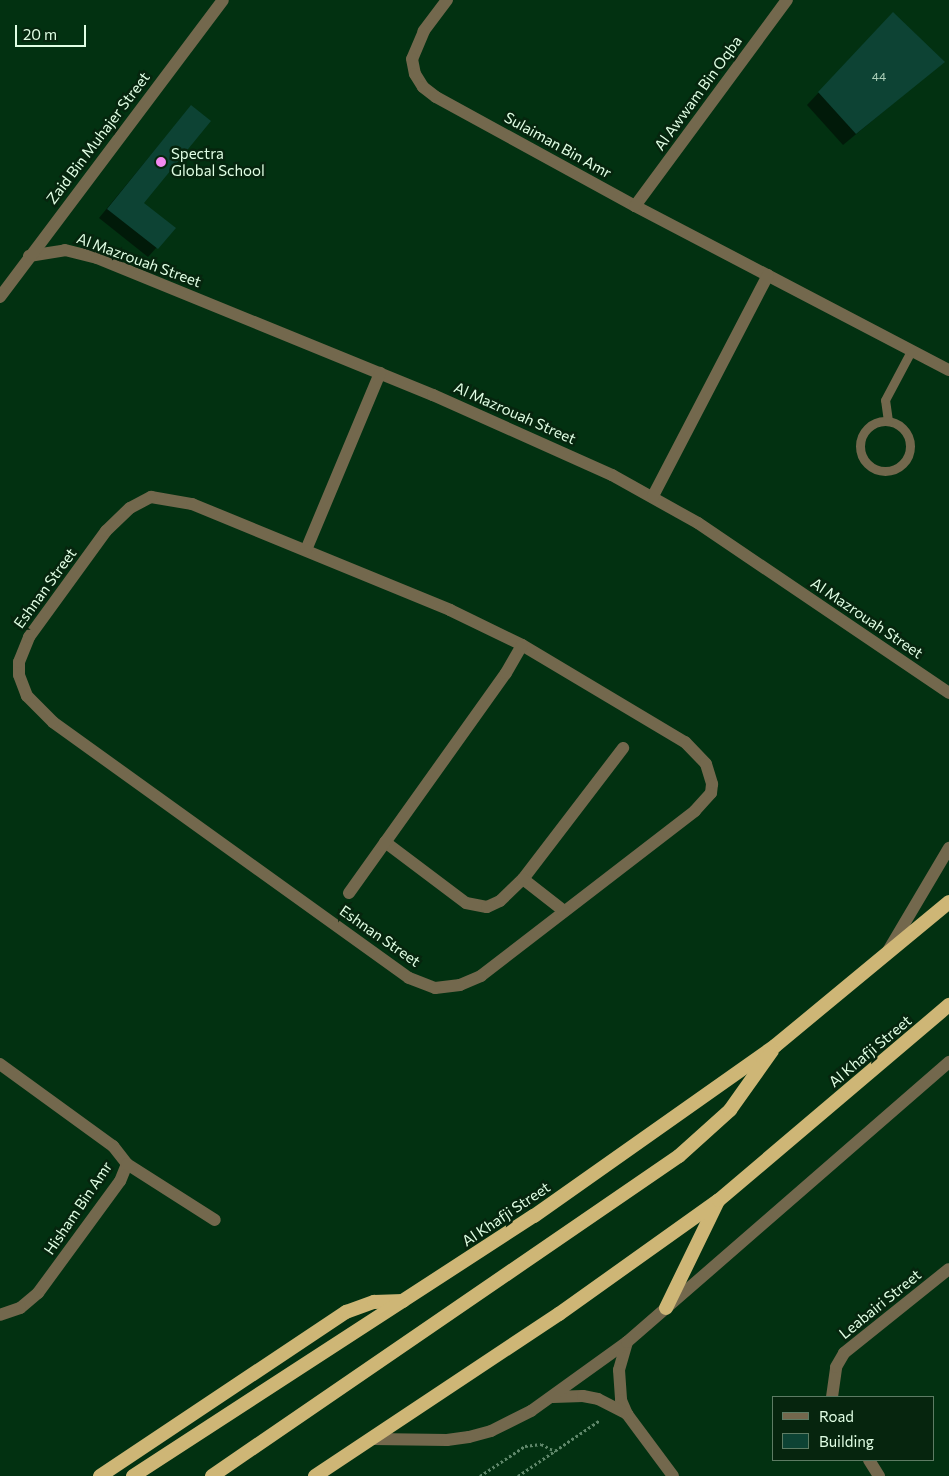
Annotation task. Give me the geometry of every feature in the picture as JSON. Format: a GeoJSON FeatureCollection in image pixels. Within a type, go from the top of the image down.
{"type":"FeatureCollection","features":[{"type":"Feature","properties":{"kind":"highway","name":"Al Khafji Street"},"geometry":{"type":"LineString","coordinates":[[133,1476],[534,1216],[775,1046],[882,960],[949,902]]}},
{"type":"Feature","properties":{"kind":"highway","name":"Al Khafji Street"},"geometry":{"type":"LineString","coordinates":[[315,1476],[374,1439],[559,1314],[719,1200],[949,1005]]}},
{"type":"Feature","properties":{"kind":"highway"},"geometry":{"type":"LineString","coordinates":[[212,1476],[680,1156],[730,1110],[775,1046]]}},
{"type":"Feature","properties":{"kind":"highway"},"geometry":{"type":"LineString","coordinates":[[666,1308],[719,1200]]}},
{"type":"Feature","properties":{"kind":"highway"},"geometry":{"type":"LineString","coordinates":[[100,1476],[346,1312],[374,1302],[404,1300]]}},
{"type":"Feature","properties":{"kind":"street","name":"Zaid Bin Muhajer Street"},"geometry":{"type":"LineString","coordinates":[[0,297],[223,0]]}},
{"type":"Feature","properties":{"kind":"street","name":"Sulaiman Bin Amr"},"geometry":{"type":"LineString","coordinates":[[447,0],[424,30],[412,59],[415,74],[423,87],[436,98],[635,206],[949,370]]}},
{"type":"Feature","properties":{"kind":"street","name":"Al Awwam Bin Oqba"},"geometry":{"type":"LineString","coordinates":[[635,206],[787,0]]}},
{"type":"Feature","properties":{"kind":"street","name":"Al Mazrouah Street"},"geometry":{"type":"LineString","coordinates":[[29,256],[65,250],[98,258],[380,373],[586,463],[653,496],[949,693]]}},
{"type":"Feature","properties":{"kind":"street"},"geometry":{"type":"LineString","coordinates":[[653,496],[768,275]]}},
{"type":"Feature","properties":{"kind":"street"},"geometry":{"type":"LineString","coordinates":[[306,550],[380,373]]}},
{"type":"Feature","properties":{"kind":"street","name":"Eshnan Street"},"geometry":{"type":"LineString","coordinates":[[161,497],[183,501],[306,550],[450,610],[522,645],[685,742],[706,764],[712,784],[706,801],[695,811],[481,976],[448,987],[424,985],[401,972],[53,722],[27,696],[19,675],[21,650],[106,531],[140,501],[161,497]]}},
{"type":"Feature","properties":{"kind":"street"},"geometry":{"type":"LineString","coordinates":[[349,892],[506,673],[522,645]]}},
{"type":"Feature","properties":{"kind":"street"},"geometry":{"type":"LineString","coordinates":[[385,842],[474,906],[486,907],[500,902],[522,879],[623,748]]}},
{"type":"Feature","properties":{"kind":"street","name":"Al Khafji Street"},"geometry":{"type":"LineString","coordinates":[[882,960],[949,848]]}},
{"type":"Feature","properties":{"kind":"street"},"geometry":{"type":"LineString","coordinates":[[522,879],[564,911]]}},
{"type":"Feature","properties":{"kind":"street"},"geometry":{"type":"LineString","coordinates":[[374,1439],[447,1440],[469,1437],[511,1422],[551,1398],[627,1342],[949,1062]]}},
{"type":"Feature","properties":{"kind":"street","name":"Hisham Bin Amr"},"geometry":{"type":"LineString","coordinates":[[0,1064],[113,1146],[127,1164],[120,1181],[38,1293],[20,1308],[0,1315]]}},
{"type":"Feature","properties":{"kind":"street"},"geometry":{"type":"LineString","coordinates":[[127,1164],[215,1220]]}},
{"type":"Feature","properties":{"kind":"street","name":"Leabairi Street"},"geometry":{"type":"LineString","coordinates":[[832,1396],[831,1383],[836,1367],[844,1353],[949,1269]]}},
{"type":"Feature","properties":{"kind":"street"},"geometry":{"type":"LineString","coordinates":[[627,1342],[618,1370],[621,1400],[627,1414],[673,1476]]}},
{"type":"Feature","properties":{"kind":"street"},"geometry":{"type":"LineString","coordinates":[[551,1398],[566,1395],[598,1399],[627,1414]]}},
{"type":"Feature","properties":{"kind":"street"},"geometry":{"type":"LineString","coordinates":[[869,1461],[879,1476]]}},
{"type":"Feature","properties":{"kind":"lane"},"geometry":{"type":"LineString","coordinates":[[888,420],[885,400],[911,351]]}},
{"type":"Feature","properties":{"kind":"lane"},"geometry":{"type":"LineString","coordinates":[[888,420],[903,428],[911,447],[902,465],[882,471],[864,461],[860,441],[868,426],[888,420]]}},
{"type":"Feature","properties":{"kind":"path"},"geometry":{"type":"LineString","coordinates":[[518,1476],[601,1420],[627,1414]]}},
{"type":"Feature","properties":{"kind":"path"},"geometry":{"type":"LineString","coordinates":[[480,1476],[525,1446],[541,1444],[555,1451]]}},
{"type":"Feature","properties":{"kind":"building"},"geometry":{"type":"Polygon","coordinates":[[[893,12],[945,62],[856,134],[818,92],[893,12]]]}},
{"type":"Feature","properties":{"kind":"building","name":"Spectra Global School"},"geometry":{"type":"Polygon","coordinates":[[[191,105],[211,121],[144,203],[176,228],[158,249],[107,209],[191,105]]]}},
{"type":"Feature","properties":{"kind":"place","name":"Spectra Global School"},"geometry":{"type":"Point","coordinates":[161,162]}}]}
